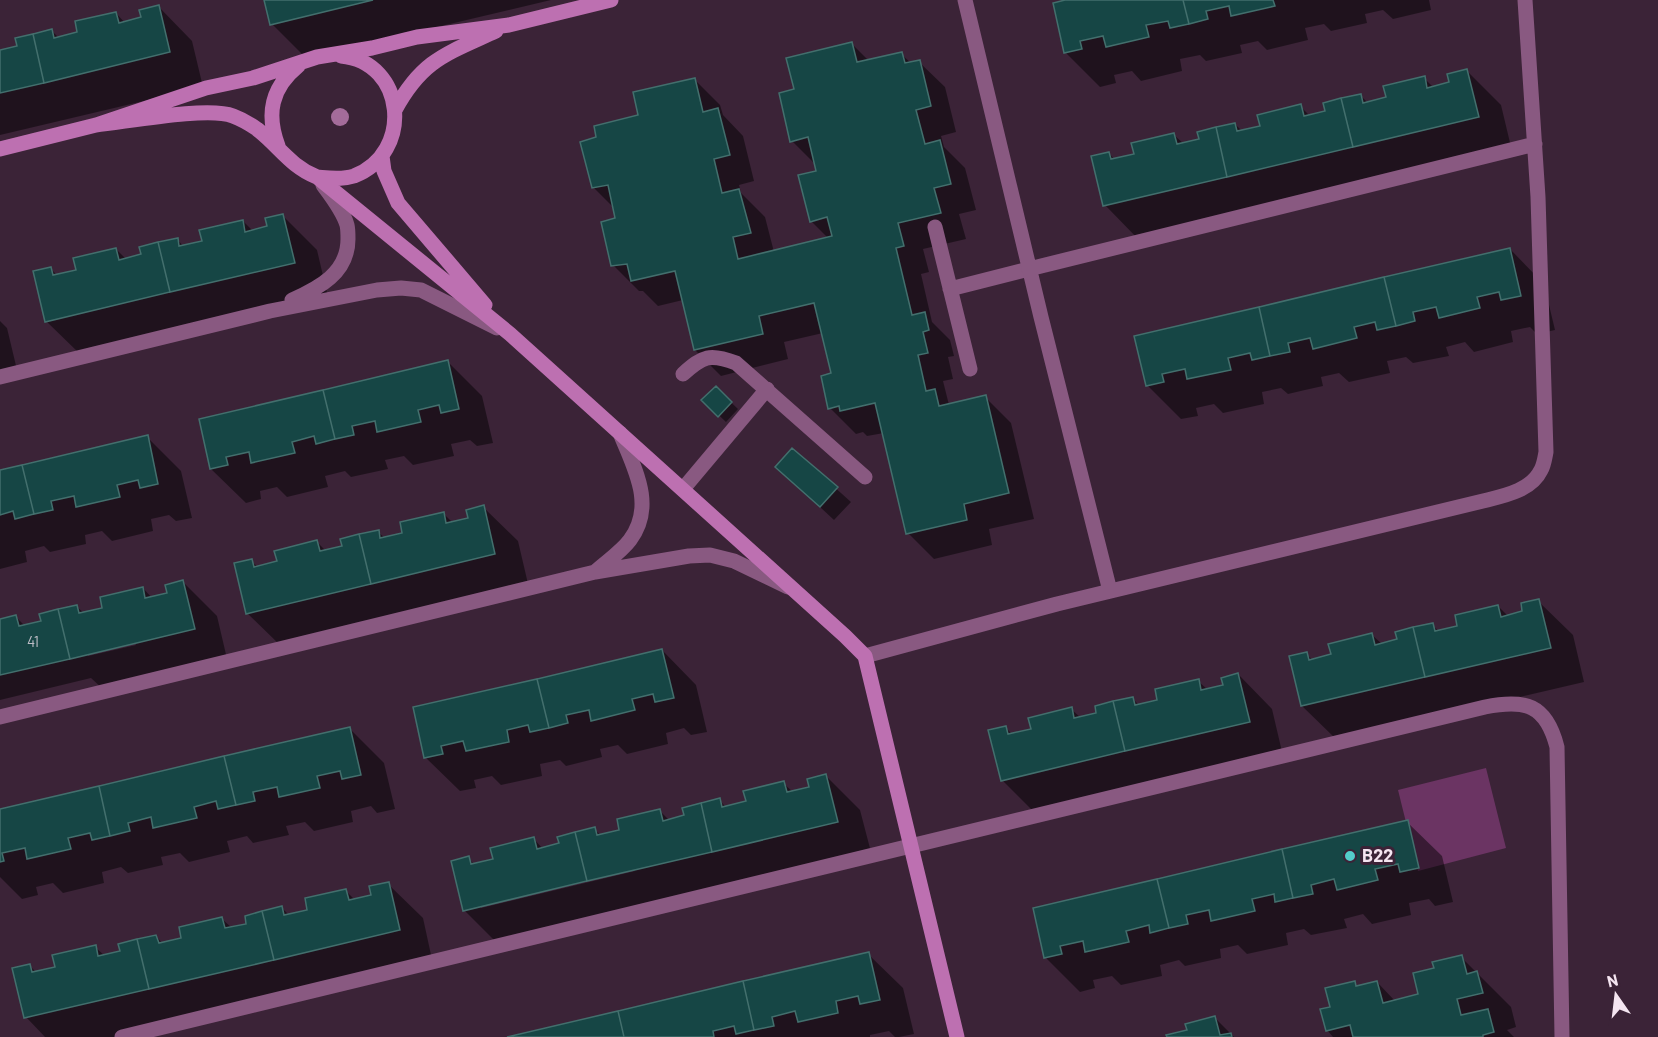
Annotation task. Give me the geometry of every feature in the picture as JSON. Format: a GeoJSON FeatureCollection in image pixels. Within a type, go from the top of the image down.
{"type":"FeatureCollection","features":[{"type":"Feature","properties":{"kind":"street"},"geometry":{"type":"LineString","coordinates":[[0,149],[96,125],[206,88],[253,78],[317,57],[372,48],[417,37],[509,25],[611,0]]}},
{"type":"Feature","properties":{"kind":"street"},"geometry":{"type":"LineString","coordinates":[[964,0],[1110,591]]}},
{"type":"Feature","properties":{"kind":"street"},"geometry":{"type":"LineString","coordinates":[[865,656],[1110,591],[1512,494],[1530,484],[1541,471],[1546,452],[1535,144],[1525,0]]}},
{"type":"Feature","properties":{"kind":"street"},"geometry":{"type":"LineString","coordinates":[[395,110],[407,87],[425,68],[442,56],[509,25]]}},
{"type":"Feature","properties":{"kind":"street"},"geometry":{"type":"LineString","coordinates":[[96,125],[207,112],[232,115],[255,128],[302,171],[317,177],[335,179],[352,176],[369,168],[382,156],[395,127],[395,110],[391,92],[380,76],[365,63],[348,56],[332,55]]}},
{"type":"Feature","properties":{"kind":"street"},"geometry":{"type":"LineString","coordinates":[[279,149],[272,131],[271,111],[276,92],[287,75],[303,63]]}},
{"type":"Feature","properties":{"kind":"street"},"geometry":{"type":"LineString","coordinates":[[950,289],[1535,144]]}},
{"type":"Feature","properties":{"kind":"street"},"geometry":{"type":"LineString","coordinates":[[382,156],[384,171],[398,203],[510,334]]}},
{"type":"Feature","properties":{"kind":"street"},"geometry":{"type":"LineString","coordinates":[[270,311],[314,290],[332,277],[343,263],[348,245],[348,226],[334,199],[317,177]]}},
{"type":"Feature","properties":{"kind":"street"},"geometry":{"type":"LineString","coordinates":[[317,177],[510,334],[865,656],[909,846],[957,1037]]}},
{"type":"Feature","properties":{"kind":"street"},"geometry":{"type":"LineString","coordinates":[[935,226],[970,369]]}},
{"type":"Feature","properties":{"kind":"street"},"geometry":{"type":"LineString","coordinates":[[0,377],[270,311],[377,290],[401,288],[421,290],[510,334]]}},
{"type":"Feature","properties":{"kind":"street"},"geometry":{"type":"LineString","coordinates":[[683,374],[700,359],[718,356],[736,363],[865,477]]}},
{"type":"Feature","properties":{"kind":"street"},"geometry":{"type":"LineString","coordinates":[[683,489],[767,389]]}},
{"type":"Feature","properties":{"kind":"street"},"geometry":{"type":"LineString","coordinates":[[595,572],[630,540],[640,518],[643,497],[620,433]]}},
{"type":"Feature","properties":{"kind":"street"},"geometry":{"type":"LineString","coordinates":[[0,717],[595,572],[689,556],[710,555],[734,561],[793,589]]}},
{"type":"Feature","properties":{"kind":"street"},"geometry":{"type":"LineString","coordinates":[[122,1037],[1503,703],[1518,703],[1537,711],[1554,734],[1557,747],[1562,1037]]}},
{"type":"Feature","properties":{"kind":"shaded area"},"geometry":{"type":"Polygon","coordinates":[[[1486,768],[1506,848],[1418,871],[1398,790],[1486,768]]]}},
{"type":"Feature","properties":{"kind":"building"},"geometry":{"type":"Polygon","coordinates":[[[264,0],[373,0],[270,25],[264,0]]]}},
{"type":"Feature","properties":{"kind":"building"},"geometry":{"type":"Polygon","coordinates":[[[1065,0],[1183,0],[1189,24],[1170,28],[1168,21],[1146,25],[1149,37],[1106,47],[1103,36],[1080,41],[1082,49],[1064,53],[1053,3],[1065,0]]]}},
{"type":"Feature","properties":{"kind":"building"},"geometry":{"type":"Polygon","coordinates":[[[1183,0],[1273,0],[1275,6],[1231,16],[1229,6],[1206,11],[1208,19],[1189,24],[1183,0]]]}},
{"type":"Feature","properties":{"kind":"building"},"geometry":{"type":"Polygon","coordinates":[[[159,5],[170,52],[44,83],[33,34],[52,29],[54,38],[77,32],[75,21],[116,12],[119,23],[141,17],[139,10],[159,5]]]}},
{"type":"Feature","properties":{"kind":"building"},"geometry":{"type":"Polygon","coordinates":[[[33,34],[44,83],[0,93],[0,50],[17,46],[15,38],[33,34]]]}},
{"type":"Feature","properties":{"kind":"building"},"geometry":{"type":"Polygon","coordinates":[[[852,42],[857,62],[902,52],[905,63],[920,60],[931,106],[916,110],[925,144],[940,140],[951,184],[934,188],[941,213],[898,223],[904,246],[896,248],[912,315],[925,312],[929,330],[923,332],[928,353],[918,355],[926,391],[935,389],[939,406],[986,395],[1009,493],[964,504],[967,520],[906,534],[875,403],[840,411],[839,406],[828,409],[821,376],[831,373],[814,303],[759,316],[763,334],[694,350],[675,271],[631,281],[627,264],[611,266],[601,222],[615,218],[608,185],[592,188],[580,142],[596,137],[594,126],[638,115],[633,92],[695,78],[703,112],[718,108],[730,155],[714,159],[722,193],[739,189],[751,233],[733,237],[738,259],[832,236],[827,217],[810,222],[798,175],[816,171],[808,137],[790,142],[779,93],[794,89],[786,58],[852,42]]]}},
{"type":"Feature","properties":{"kind":"building"},"geometry":{"type":"Polygon","coordinates":[[[1467,69],[1479,117],[1353,147],[1341,98],[1361,94],[1363,103],[1386,97],[1383,86],[1425,76],[1427,88],[1449,82],[1447,74],[1467,69]]]}},
{"type":"Feature","properties":{"kind":"building"},"geometry":{"type":"Polygon","coordinates":[[[1341,98],[1353,147],[1227,177],[1216,127],[1235,123],[1237,131],[1260,126],[1257,115],[1301,104],[1304,116],[1325,111],[1323,103],[1341,98]]]}},
{"type":"Feature","properties":{"kind":"building"},"geometry":{"type":"Polygon","coordinates":[[[1216,127],[1227,177],[1103,206],[1091,156],[1109,152],[1111,159],[1134,154],[1131,143],[1174,133],[1177,144],[1199,139],[1197,132],[1216,127]]]}},
{"type":"Feature","properties":{"kind":"building"},"geometry":{"type":"Polygon","coordinates":[[[283,214],[295,263],[170,292],[158,242],[178,238],[179,246],[202,241],[199,230],[243,220],[245,232],[267,226],[265,218],[283,214]]]}},
{"type":"Feature","properties":{"kind":"building"},"geometry":{"type":"Polygon","coordinates":[[[158,242],[170,292],[45,322],[33,271],[51,267],[53,275],[76,270],[73,258],[116,248],[119,260],[141,254],[139,247],[158,242]]]}},
{"type":"Feature","properties":{"kind":"building"},"geometry":{"type":"Polygon","coordinates":[[[1510,248],[1521,296],[1501,300],[1499,292],[1477,297],[1480,308],[1439,318],[1436,307],[1413,312],[1415,321],[1396,326],[1384,277],[1510,248]]]}},
{"type":"Feature","properties":{"kind":"building"},"geometry":{"type":"Polygon","coordinates":[[[1384,277],[1396,326],[1377,330],[1375,322],[1354,327],[1357,338],[1313,349],[1310,338],[1288,343],[1290,352],[1270,356],[1259,307],[1384,277]]]}},
{"type":"Feature","properties":{"kind":"building"},"geometry":{"type":"Polygon","coordinates":[[[1259,307],[1270,356],[1252,360],[1250,353],[1228,358],[1231,370],[1187,379],[1185,369],[1162,374],[1164,382],[1146,386],[1134,336],[1259,307]]]}},
{"type":"Feature","properties":{"kind":"building"},"geometry":{"type":"Polygon","coordinates":[[[448,360],[459,409],[441,413],[439,405],[418,410],[421,422],[377,432],[375,421],[352,426],[354,435],[335,439],[323,390],[448,360]]]}},
{"type":"Feature","properties":{"kind":"building"},"geometry":{"type":"Polygon","coordinates":[[[716,386],[732,402],[718,417],[701,400],[716,386]]]}},
{"type":"Feature","properties":{"kind":"building"},"geometry":{"type":"Polygon","coordinates":[[[323,390],[335,439],[316,444],[314,436],[292,442],[295,453],[251,463],[249,452],[226,457],[228,465],[210,469],[199,419],[323,390]]]}},
{"type":"Feature","properties":{"kind":"building"},"geometry":{"type":"Polygon","coordinates":[[[148,435],[158,484],[140,488],[138,480],[117,485],[120,497],[76,507],[74,496],[51,501],[53,510],[34,514],[22,465],[148,435]]]}},
{"type":"Feature","properties":{"kind":"building"},"geometry":{"type":"Polygon","coordinates":[[[792,448],[838,487],[820,507],[775,467],[792,448]]]}},
{"type":"Feature","properties":{"kind":"building"},"geometry":{"type":"Polygon","coordinates":[[[22,465],[34,514],[15,519],[13,511],[0,515],[0,470],[22,465]]]}},
{"type":"Feature","properties":{"kind":"building"},"geometry":{"type":"Polygon","coordinates":[[[484,505],[495,554],[371,584],[359,534],[379,530],[380,538],[402,533],[400,522],[444,512],[446,523],[468,518],[466,510],[484,505]]]}},
{"type":"Feature","properties":{"kind":"building"},"geometry":{"type":"Polygon","coordinates":[[[359,534],[371,584],[246,614],[234,563],[252,559],[254,567],[277,561],[274,551],[317,540],[320,551],[342,546],[340,539],[359,534]]]}},
{"type":"Feature","properties":{"kind":"building"},"geometry":{"type":"Polygon","coordinates":[[[183,580],[195,629],[70,659],[58,609],[77,605],[79,613],[102,608],[100,597],[143,587],[145,598],[167,593],[165,585],[183,580]]]}},
{"type":"Feature","properties":{"kind":"building"},"geometry":{"type":"Polygon","coordinates":[[[1539,599],[1551,648],[1425,677],[1413,627],[1433,623],[1435,631],[1457,626],[1455,615],[1498,605],[1501,617],[1522,611],[1521,603],[1539,599]]]}},
{"type":"Feature","properties":{"kind":"building"},"geometry":{"type":"Polygon","coordinates":[[[58,609],[70,659],[0,675],[0,619],[16,615],[19,626],[41,621],[39,614],[58,609]]]}},
{"type":"Feature","properties":{"kind":"building"},"geometry":{"type":"Polygon","coordinates":[[[1413,627],[1425,677],[1301,706],[1289,656],[1307,652],[1309,660],[1331,654],[1328,644],[1372,633],[1375,645],[1397,639],[1395,632],[1413,627]]]}},
{"type":"Feature","properties":{"kind":"building"},"geometry":{"type":"Polygon","coordinates":[[[662,649],[674,698],[655,702],[653,694],[632,699],[635,710],[591,721],[589,710],[566,715],[568,723],[549,728],[537,679],[662,649]]]}},
{"type":"Feature","properties":{"kind":"building"},"geometry":{"type":"Polygon","coordinates":[[[1238,673],[1250,722],[1125,751],[1113,701],[1133,697],[1135,705],[1157,700],[1155,689],[1199,679],[1201,690],[1223,685],[1221,678],[1238,673]]]}},
{"type":"Feature","properties":{"kind":"building"},"geometry":{"type":"Polygon","coordinates":[[[537,679],[549,728],[530,732],[528,725],[507,730],[509,742],[466,751],[463,741],[441,746],[443,754],[424,758],[413,707],[537,679]]]}},
{"type":"Feature","properties":{"kind":"building"},"geometry":{"type":"Polygon","coordinates":[[[1113,701],[1125,751],[1001,781],[988,730],[1006,726],[1008,734],[1031,729],[1028,718],[1072,707],[1074,718],[1096,713],[1095,706],[1113,701]]]}},
{"type":"Feature","properties":{"kind":"building"},"geometry":{"type":"Polygon","coordinates":[[[350,727],[361,775],[342,779],[340,771],[317,776],[320,788],[279,797],[277,787],[253,792],[255,801],[236,805],[224,756],[350,727]]]}},
{"type":"Feature","properties":{"kind":"building"},"geometry":{"type":"Polygon","coordinates":[[[224,756],[236,805],[218,809],[216,801],[194,807],[197,818],[153,828],[151,817],[128,823],[130,831],[110,836],[99,786],[224,756]]]}},
{"type":"Feature","properties":{"kind":"building"},"geometry":{"type":"Polygon","coordinates":[[[826,774],[838,822],[712,852],[701,803],[720,798],[722,807],[746,801],[743,791],[784,781],[787,792],[809,787],[807,779],[826,774]]]}},
{"type":"Feature","properties":{"kind":"building"},"geometry":{"type":"Polygon","coordinates":[[[99,786],[110,836],[92,840],[90,833],[68,838],[71,849],[27,859],[25,848],[2,853],[4,861],[0,862],[0,809],[99,786]]]}},
{"type":"Feature","properties":{"kind":"building"},"geometry":{"type":"Polygon","coordinates":[[[701,803],[712,852],[587,881],[575,832],[595,827],[597,835],[619,830],[617,819],[660,809],[663,821],[684,815],[682,808],[701,803]]]}},
{"type":"Feature","properties":{"kind":"building","name":"B22"},"geometry":{"type":"Polygon","coordinates":[[[1408,820],[1419,868],[1400,872],[1398,864],[1375,869],[1378,880],[1337,890],[1334,879],[1311,885],[1313,894],[1293,898],[1282,849],[1408,820]]]}},
{"type":"Feature","properties":{"kind":"building"},"geometry":{"type":"Polygon","coordinates":[[[575,832],[587,881],[463,911],[451,861],[469,856],[471,864],[493,859],[490,848],[534,837],[537,849],[559,843],[557,837],[575,832]]]}},
{"type":"Feature","properties":{"kind":"building"},"geometry":{"type":"Polygon","coordinates":[[[1282,849],[1293,898],[1275,902],[1274,894],[1252,899],[1255,911],[1211,921],[1209,910],[1186,915],[1188,924],[1169,928],[1157,879],[1282,849]]]}},
{"type":"Feature","properties":{"kind":"building"},"geometry":{"type":"Polygon","coordinates":[[[1157,879],[1169,928],[1150,933],[1149,925],[1126,931],[1129,942],[1085,952],[1083,941],[1060,946],[1062,954],[1044,958],[1033,908],[1157,879]]]}},
{"type":"Feature","properties":{"kind":"building"},"geometry":{"type":"Polygon","coordinates":[[[389,882],[400,930],[274,960],[262,911],[282,906],[284,915],[307,910],[305,898],[346,889],[349,900],[371,895],[369,886],[389,882]]]}},
{"type":"Feature","properties":{"kind":"building"},"geometry":{"type":"Polygon","coordinates":[[[262,911],[274,960],[149,989],[137,939],[156,935],[159,943],[181,938],[179,927],[222,917],[225,928],[246,924],[245,916],[262,911]]]}},
{"type":"Feature","properties":{"kind":"building"},"geometry":{"type":"Polygon","coordinates":[[[137,939],[149,989],[24,1018],[12,968],[30,964],[32,972],[55,967],[52,955],[96,945],[98,956],[120,951],[118,944],[137,939]]]}},
{"type":"Feature","properties":{"kind":"building"},"geometry":{"type":"Polygon","coordinates":[[[869,952],[880,1000],[860,1004],[858,996],[836,1001],[838,1013],[798,1022],[795,1011],[772,1017],[774,1026],[754,1030],[743,981],[869,952]]]}},
{"type":"Feature","properties":{"kind":"building"},"geometry":{"type":"Polygon","coordinates":[[[1462,955],[1467,974],[1477,971],[1483,993],[1457,999],[1461,1015],[1488,1009],[1494,1032],[1483,1035],[1483,1037],[1353,1037],[1350,1025],[1326,1031],[1320,1009],[1330,1007],[1325,988],[1355,981],[1356,986],[1377,981],[1383,1003],[1418,994],[1413,973],[1434,968],[1432,962],[1462,955]]]}},
{"type":"Feature","properties":{"kind":"building"},"geometry":{"type":"Polygon","coordinates":[[[743,981],[754,1030],[736,1034],[734,1026],[713,1031],[714,1037],[624,1037],[618,1011],[743,981]]]}},
{"type":"Feature","properties":{"kind":"building"},"geometry":{"type":"Polygon","coordinates":[[[618,1011],[624,1037],[507,1037],[618,1011]]]}},
{"type":"Feature","properties":{"kind":"building"},"geometry":{"type":"Polygon","coordinates":[[[1215,1016],[1220,1035],[1231,1033],[1232,1037],[1167,1037],[1166,1035],[1187,1030],[1185,1024],[1215,1016]]]}},
{"type":"Feature","properties":{"kind":"place","name":"B22"},"geometry":{"type":"Point","coordinates":[1350,856]}}]}
